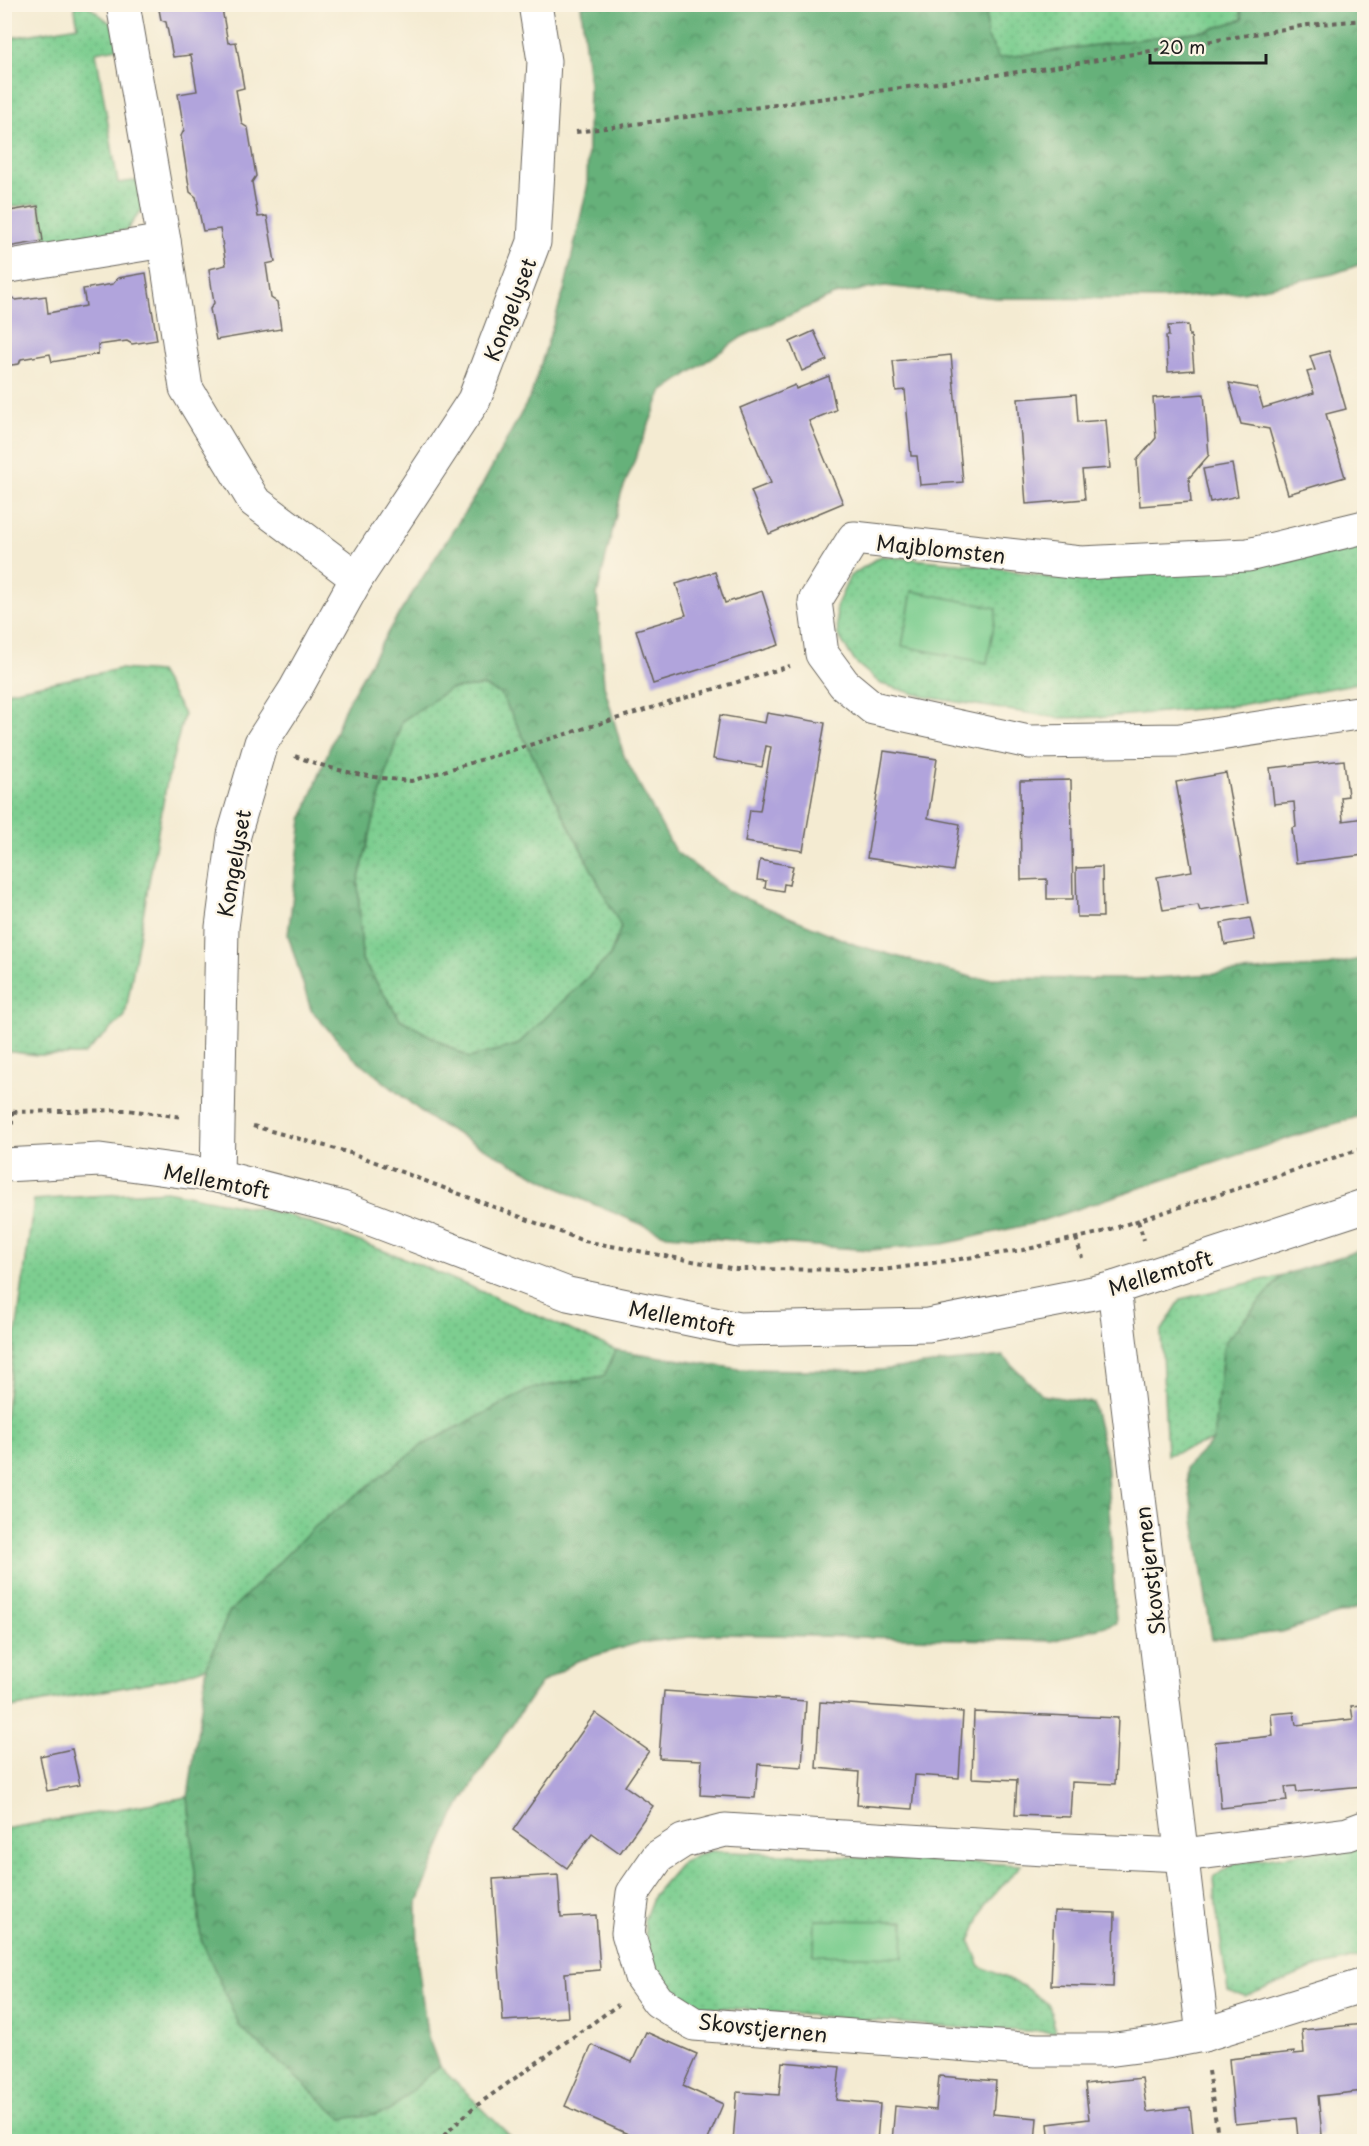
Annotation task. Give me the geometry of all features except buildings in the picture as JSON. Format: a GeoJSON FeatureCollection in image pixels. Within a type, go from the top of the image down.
{"type":"FeatureCollection","features":[{"type":"Feature","properties":{"kind":"street"},"geometry":{"type":"LineString","coordinates":[[123,4],[164,241],[186,388],[254,501],[357,578]]}},
{"type":"Feature","properties":{"kind":"street","name":"Kongelyset"},"geometry":{"type":"LineString","coordinates":[[217,1176],[222,927],[234,835],[261,743],[296,690],[357,578],[474,400],[534,242],[544,61],[535,4]]}},
{"type":"Feature","properties":{"kind":"street"},"geometry":{"type":"LineString","coordinates":[[4,267],[164,241]]}},
{"type":"Feature","properties":{"kind":"street","name":"Majblomsten"},"geometry":{"type":"LineString","coordinates":[[1365,527],[1248,555],[1081,563],[854,538],[815,601],[822,654],[844,684],[873,708],[1029,742],[1180,740],[1365,712]]}},
{"type":"Feature","properties":{"kind":"street","name":"Mellemtoft"},"geometry":{"type":"LineString","coordinates":[[4,1165],[100,1160],[217,1176],[342,1208],[568,1294],[738,1329],[928,1325],[1114,1288],[1365,1206]]}},
{"type":"Feature","properties":{"kind":"street","name":"Skovstjernen"},"geometry":{"type":"LineString","coordinates":[[1114,1288],[1203,2035]]}},
{"type":"Feature","properties":{"kind":"street","name":"Skovstjernen"},"geometry":{"type":"LineString","coordinates":[[1365,1828],[1348,1834],[1183,1854],[1045,1849],[725,1830],[683,1841],[658,1857],[633,1893],[628,1933],[641,1977],[658,2001],[694,2024],[1036,2050],[1107,2050],[1203,2035],[1365,1985]]}},
{"type":"Feature","properties":{"kind":"path"},"geometry":{"type":"LineString","coordinates":[[540,138],[1055,67],[1308,25],[1365,20]]}},
{"type":"Feature","properties":{"kind":"path"},"geometry":{"type":"LineString","coordinates":[[261,743],[316,764],[375,779],[411,780],[822,654]]}},
{"type":"Feature","properties":{"kind":"path"},"geometry":{"type":"LineString","coordinates":[[4,1112],[127,1110],[245,1124],[354,1154],[584,1241],[736,1269],[883,1270],[1023,1250],[1099,1233],[1365,1148]]}},
{"type":"Feature","properties":{"kind":"path"},"geometry":{"type":"LineString","coordinates":[[437,2142],[473,2108],[646,1984]]}},
{"type":"Feature","properties":{"kind":"path"},"geometry":{"type":"LineString","coordinates":[[1203,2035],[1219,2142]]}},
{"type":"Feature","properties":{"kind":"green space"},"geometry":{"type":"Polygon","coordinates":[[[74,5],[87,5],[114,26],[118,48],[96,52],[118,183],[140,180],[145,205],[127,230],[46,243],[39,203],[5,208],[5,39],[78,26],[74,5]]]}},
{"type":"Feature","properties":{"kind":"green space"},"geometry":{"type":"Polygon","coordinates":[[[581,5],[986,5],[987,36],[999,58],[1209,30],[1243,19],[1239,5],[1364,5],[1364,263],[1333,274],[1243,292],[1162,299],[997,298],[885,286],[834,295],[742,337],[662,392],[621,494],[597,595],[604,685],[624,756],[675,851],[730,892],[856,945],[975,978],[1139,979],[1329,966],[1364,958],[1364,1115],[1035,1223],[943,1244],[870,1250],[667,1235],[574,1196],[433,1121],[353,1057],[311,1010],[288,935],[302,820],[346,705],[392,625],[481,487],[531,395],[565,287],[587,188],[589,84],[581,5]],[[483,686],[450,689],[402,721],[358,882],[362,960],[400,1019],[469,1058],[517,1045],[610,956],[621,927],[501,694],[483,686]]]}},
{"type":"Feature","properties":{"kind":"green space"},"geometry":{"type":"Polygon","coordinates":[[[986,5],[1239,5],[1243,19],[1209,30],[999,58],[987,36],[986,5]]]}},
{"type":"Feature","properties":{"kind":"green space"},"geometry":{"type":"Polygon","coordinates":[[[1364,544],[1364,682],[1240,705],[1106,717],[1058,718],[926,697],[881,684],[855,662],[838,635],[836,607],[850,576],[881,556],[987,566],[1052,578],[1118,577],[1364,544]]]}},
{"type":"Feature","properties":{"kind":"green space"},"geometry":{"type":"Polygon","coordinates":[[[912,591],[997,608],[987,663],[902,646],[912,591]]]}},
{"type":"Feature","properties":{"kind":"green space"},"geometry":{"type":"Polygon","coordinates":[[[119,669],[159,672],[184,714],[166,786],[125,1016],[83,1055],[37,1055],[5,1051],[5,692],[119,669]]]}},
{"type":"Feature","properties":{"kind":"green space"},"geometry":{"type":"Polygon","coordinates":[[[483,686],[501,694],[621,927],[610,956],[517,1045],[469,1058],[400,1019],[362,960],[358,882],[402,721],[450,689],[483,686]]]}},
{"type":"Feature","properties":{"kind":"green space"},"geometry":{"type":"Polygon","coordinates":[[[166,1191],[285,1214],[411,1261],[616,1350],[604,1376],[533,1388],[230,1612],[207,1667],[174,1678],[5,1709],[4,1423],[34,1200],[166,1191]]]}},
{"type":"Feature","properties":{"kind":"green space"},"geometry":{"type":"Polygon","coordinates":[[[1364,1249],[1364,1606],[1282,1632],[1212,1639],[1186,1467],[1213,1441],[1224,1343],[1283,1275],[1364,1249]]]}},
{"type":"Feature","properties":{"kind":"green space"},"geometry":{"type":"Polygon","coordinates":[[[1283,1275],[1224,1343],[1213,1441],[1167,1455],[1161,1332],[1181,1299],[1283,1275]]]}},
{"type":"Feature","properties":{"kind":"green space"},"geometry":{"type":"Polygon","coordinates":[[[616,1350],[739,1369],[871,1371],[1003,1356],[1042,1395],[1093,1403],[1106,1458],[1116,1623],[1052,1641],[715,1634],[638,1643],[577,1661],[541,1683],[454,1814],[417,1904],[418,1964],[427,2034],[439,2066],[388,2112],[342,2119],[240,2027],[201,1939],[188,1797],[207,1666],[229,1612],[313,1528],[421,1446],[533,1388],[604,1376],[616,1350]]]}},
{"type":"Feature","properties":{"kind":"green space"},"geometry":{"type":"Polygon","coordinates":[[[188,1797],[201,1939],[388,2112],[439,2066],[511,2137],[504,2142],[5,2142],[5,1829],[188,1797]]]}},
{"type":"Feature","properties":{"kind":"green space"},"geometry":{"type":"Polygon","coordinates":[[[1364,1844],[1364,1956],[1314,1968],[1245,1997],[1228,1991],[1214,1877],[1234,1863],[1364,1844]]]}},
{"type":"Feature","properties":{"kind":"green space"},"geometry":{"type":"Polygon","coordinates":[[[709,1851],[1021,1865],[985,1905],[970,1942],[980,1966],[1023,1986],[1049,2005],[1056,2032],[972,2029],[701,2006],[667,1986],[648,1958],[644,1920],[654,1895],[683,1861],[709,1851]]]}},
{"type":"Feature","properties":{"kind":"green space"},"geometry":{"type":"Polygon","coordinates":[[[815,1920],[904,1921],[903,1957],[814,1955],[815,1920]]]}}]}
